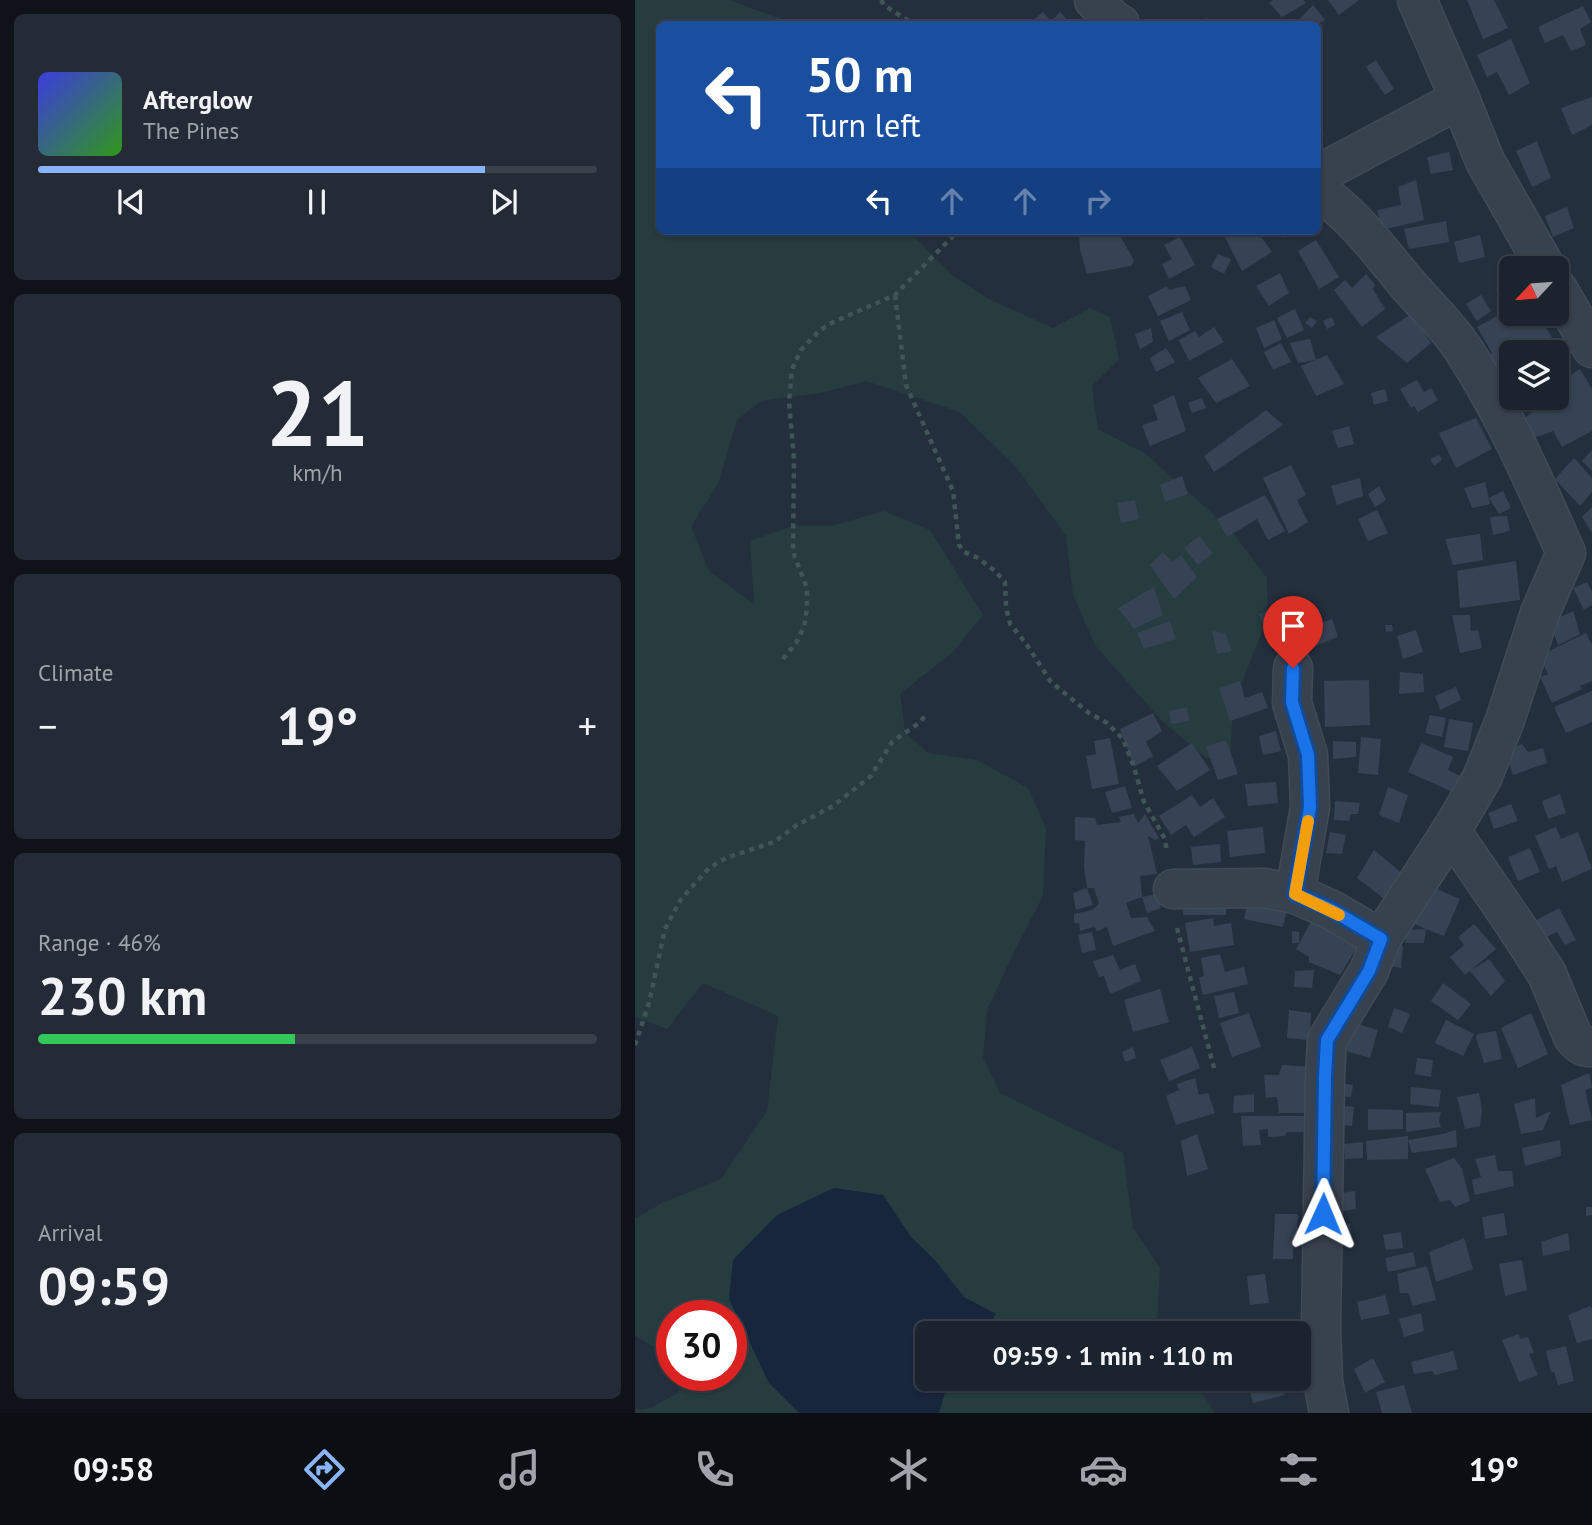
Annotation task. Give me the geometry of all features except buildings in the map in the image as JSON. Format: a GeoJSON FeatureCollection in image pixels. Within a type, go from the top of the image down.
{"type":"FeatureCollection","features":[{"type":"Feature","properties":{"kind":"street"},"geometry":{"type":"LineString","coordinates":[[1094,0],[1114,21]]}},
{"type":"Feature","properties":{"kind":"street"},"geometry":{"type":"LineString","coordinates":[[1417,0],[1485,160],[1539,256]]}},
{"type":"Feature","properties":{"kind":"street"},"geometry":{"type":"LineString","coordinates":[[1321,173],[1460,99]]}},
{"type":"Feature","properties":{"kind":"street"},"geometry":{"type":"LineString","coordinates":[[1321,193],[1362,228],[1464,351],[1579,557],[1540,614],[1505,720],[1482,778],[1381,939],[1369,971],[1327,1040],[1321,1329],[1323,1381],[1329,1413]]}},
{"type":"Feature","properties":{"kind":"street"},"geometry":{"type":"LineString","coordinates":[[1569,309],[1592,348]]}},
{"type":"Feature","properties":{"kind":"street"},"geometry":{"type":"LineString","coordinates":[[1293,668],[1292,702],[1308,755],[1310,807],[1295,894]]}},
{"type":"Feature","properties":{"kind":"street"},"geometry":{"type":"LineString","coordinates":[[1451,831],[1547,974],[1573,1037],[1580,1044],[1592,1046]]}},
{"type":"Feature","properties":{"kind":"street"},"geometry":{"type":"LineString","coordinates":[[1173,889],[1264,888],[1295,894],[1330,909],[1381,939]]}},
{"type":"Feature","properties":{"kind":"path"},"geometry":{"type":"LineString","coordinates":[[881,0],[884,5],[908,21]]}},
{"type":"Feature","properties":{"kind":"path"},"geometry":{"type":"LineString","coordinates":[[783,659],[804,627],[807,608],[807,588],[793,552],[794,459],[788,402],[792,369],[801,350],[829,324],[895,295],[954,235]]}},
{"type":"Feature","properties":{"kind":"path"},"geometry":{"type":"LineString","coordinates":[[895,295],[906,385],[952,491],[959,545],[964,552],[978,558],[1005,582],[1010,624],[1051,682],[1089,713],[1107,723],[1123,739],[1144,802],[1165,839],[1176,925],[1214,1069]]}},
{"type":"Feature","properties":{"kind":"path"},"geometry":{"type":"LineString","coordinates":[[635,1045],[649,1003],[665,929],[681,899],[709,868],[726,858],[774,842],[797,825],[833,806],[871,776],[892,742],[926,715]]}},
{"type":"Feature","properties":{"kind":"green space"},"geometry":{"type":"Polygon","coordinates":[[[635,0],[729,0],[787,21],[656,21],[656,235],[912,235],[953,276],[989,299],[1053,328],[1090,308],[1110,317],[1119,359],[1092,386],[1098,429],[1146,454],[1231,530],[1267,578],[1267,619],[1233,705],[1230,764],[1205,757],[1160,719],[1095,645],[1073,595],[1066,536],[1016,467],[960,412],[866,381],[821,393],[761,401],[737,420],[718,484],[691,526],[709,571],[754,604],[750,541],[793,526],[831,526],[884,511],[930,530],[983,615],[953,652],[900,694],[905,732],[928,753],[977,760],[1028,788],[1046,828],[1043,896],[987,1011],[983,1058],[1000,1093],[1123,1153],[1133,1228],[1160,1268],[1157,1321],[915,1321],[915,1391],[1201,1391],[1215,1413],[635,1413],[635,1410],[651,1408],[679,1391],[747,1391],[747,1300],[656,1300],[656,1349],[635,1335],[635,1219],[662,1203],[721,1179],[767,1111],[778,1016],[703,983],[667,1029],[635,1017],[635,0]]]}},
{"type":"Feature","properties":{"kind":"water"},"geometry":{"type":"Polygon","coordinates":[[[834,1188],[883,1195],[911,1237],[935,1260],[964,1297],[996,1314],[991,1321],[915,1321],[915,1391],[945,1391],[939,1413],[799,1413],[769,1383],[747,1337],[747,1300],[729,1299],[733,1260],[777,1215],[834,1188]]]}},
{"type":"Feature","properties":{"kind":"slow traffic"},"geometry":{"type":"LineString","coordinates":[[1308,821],[1295,894],[1339,915]]}},
{"type":"Feature","properties":{"kind":"route"},"geometry":{"type":"LineString","coordinates":[[1293,668],[1292,702],[1308,755],[1310,807],[1295,894],[1330,909],[1381,939],[1369,971],[1327,1040],[1323,1214]]}}]}
